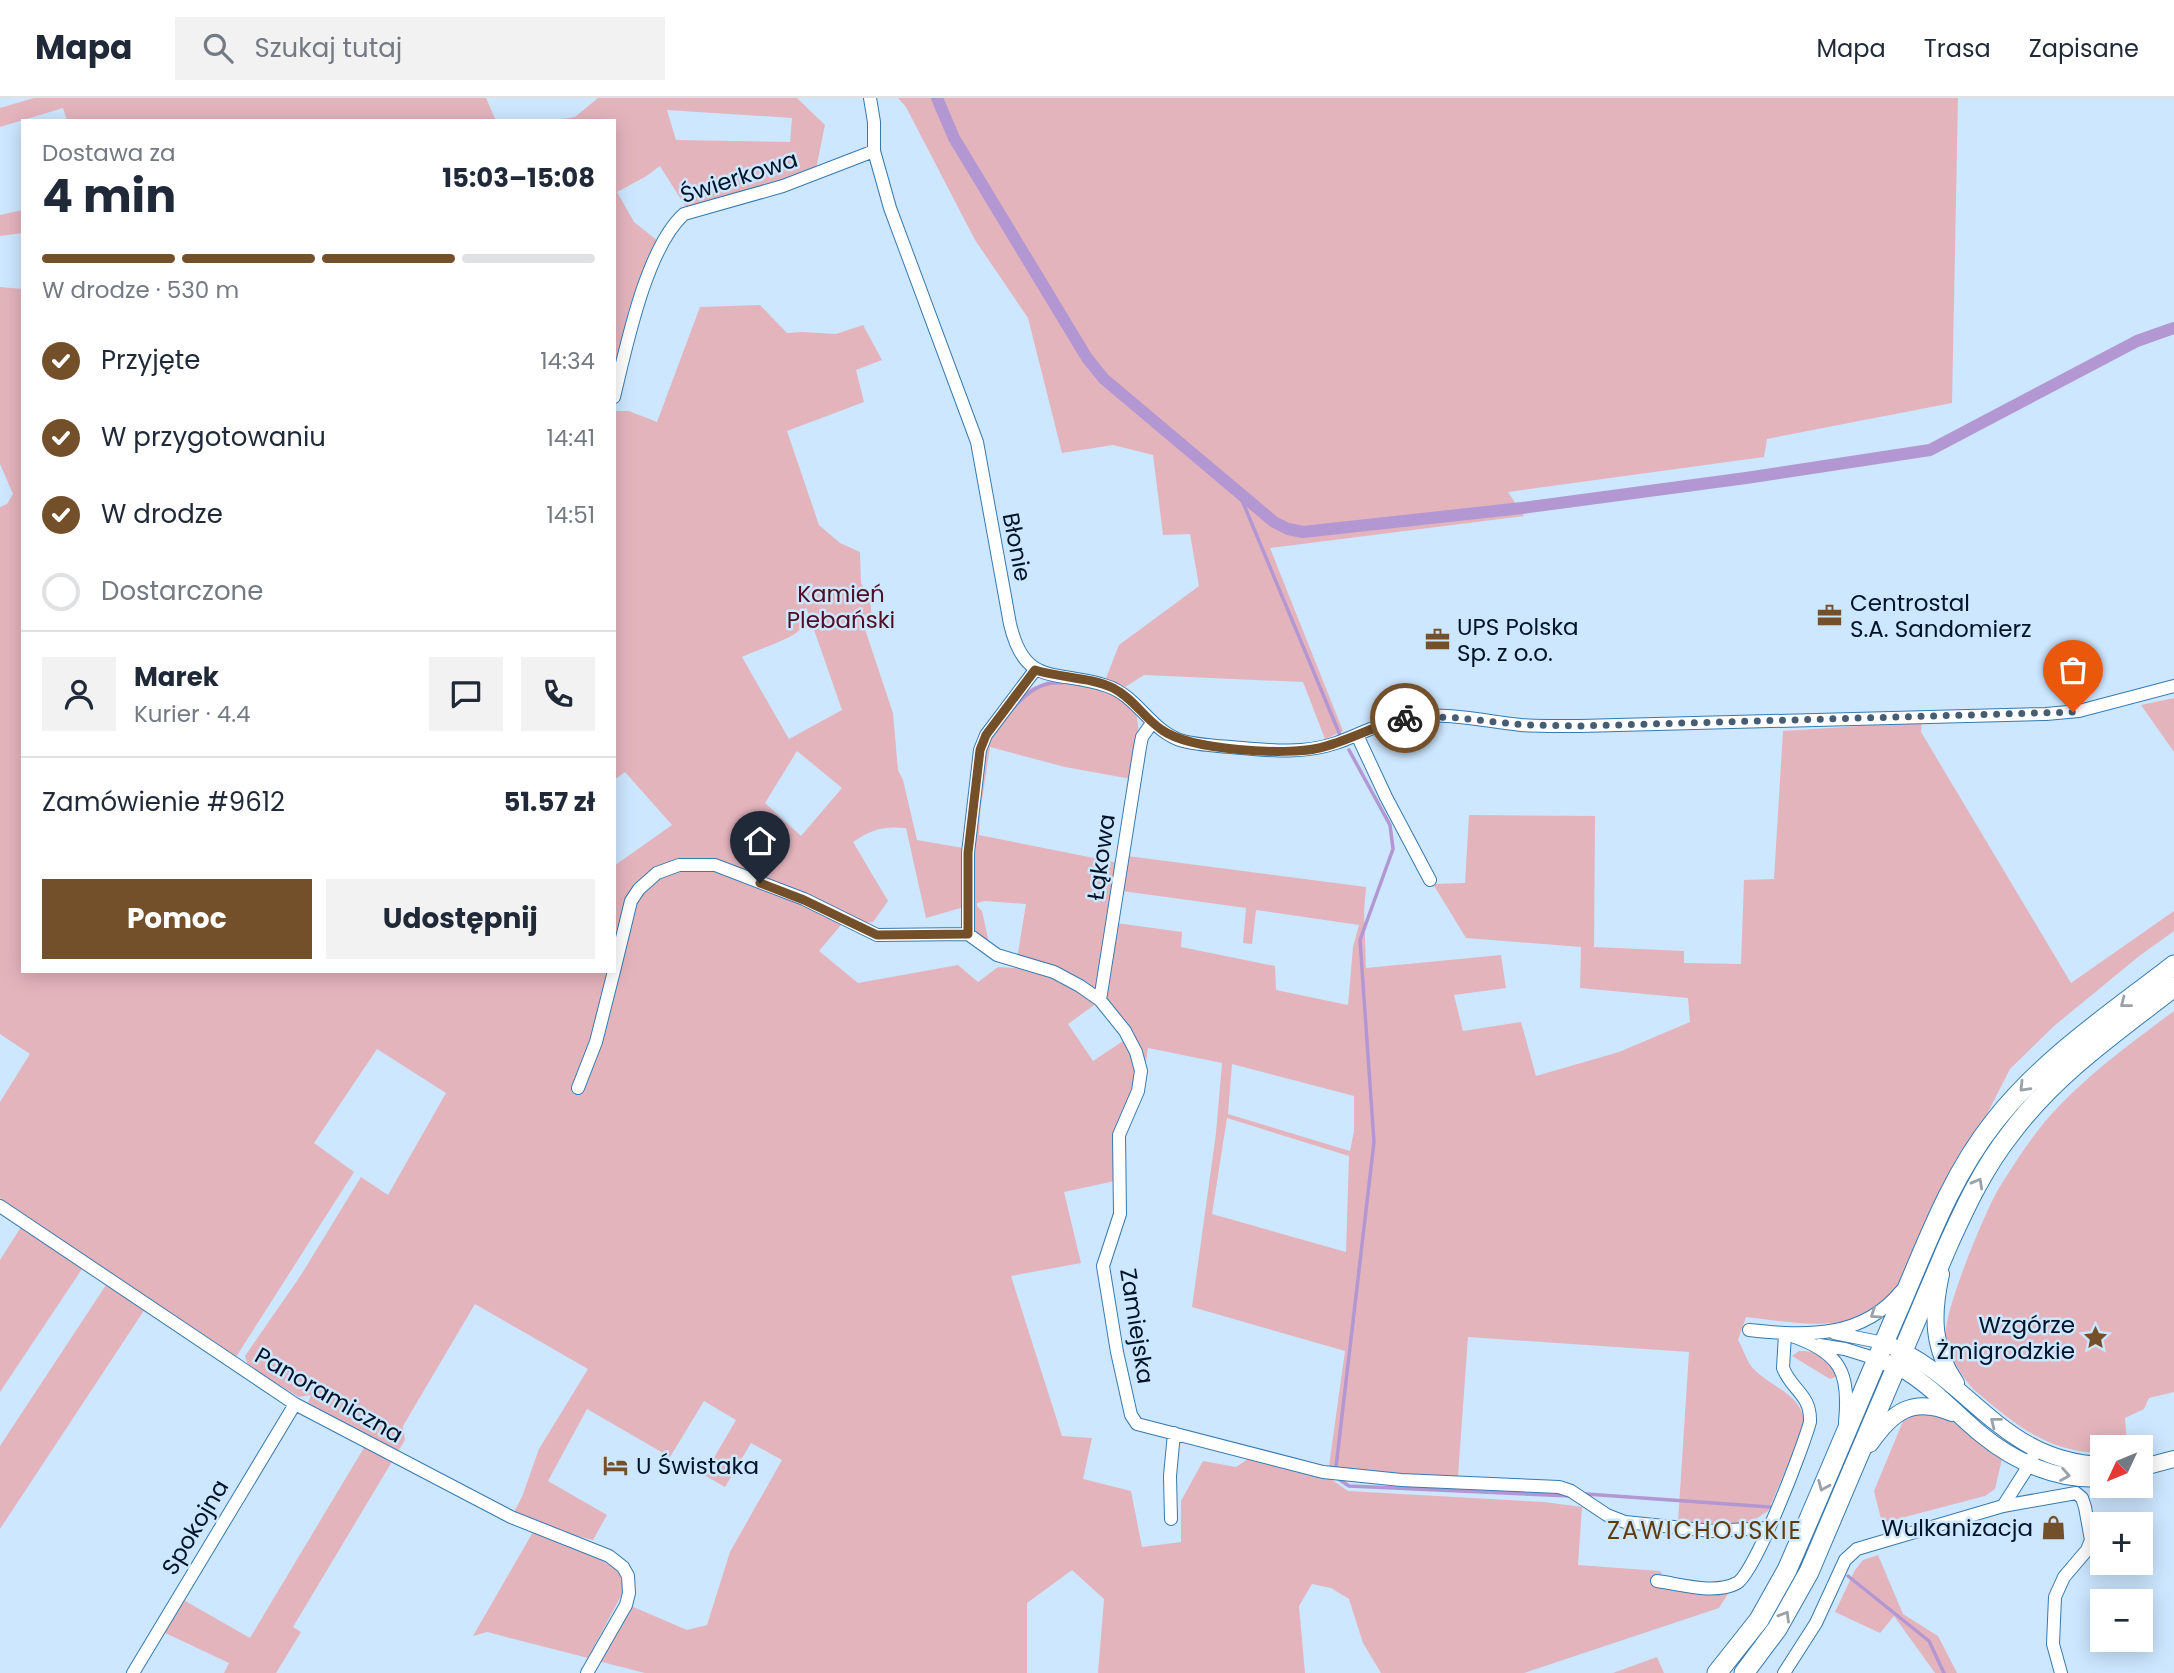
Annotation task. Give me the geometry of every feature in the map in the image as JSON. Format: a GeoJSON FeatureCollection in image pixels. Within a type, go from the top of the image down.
{"type":"FeatureCollection","features":[{"type":"Feature","properties":{"kind":"main road"},"geometry":{"type":"LineString","coordinates":[[1717,1673],[1746,1638],[1777,1589],[1912,1277],[1962,1170],[2001,1113],[2048,1064],[2174,965]]}},
{"type":"Feature","properties":{"kind":"main road"},"geometry":{"type":"LineString","coordinates":[[1744,1673],[1772,1637],[1799,1592],[1948,1244],[1981,1177],[2028,1111],[2067,1072],[2174,987]]}},
{"type":"Feature","properties":{"kind":"street","name":"Błonie"},"geometry":{"type":"LineString","coordinates":[[870,98],[874,122],[874,151],[890,208],[977,442],[1014,639],[1022,656],[1035,670]]}},
{"type":"Feature","properties":{"kind":"street","name":"Świerkowa"},"geometry":{"type":"LineString","coordinates":[[616,388],[632,320],[662,243],[678,219],[684,214],[783,186],[874,151]]}},
{"type":"Feature","properties":{"kind":"street"},"geometry":{"type":"LineString","coordinates":[[616,963],[631,901],[657,873],[678,865],[715,865],[804,900],[877,935],[968,934],[968,853],[980,750],[986,735],[1035,670],[1109,686],[1126,696],[1152,723],[1174,738],[1277,751],[1318,748],[1410,717],[1580,726],[2046,714],[2080,711],[2174,687]]}},
{"type":"Feature","properties":{"kind":"street","name":"Łąkowa"},"geometry":{"type":"LineString","coordinates":[[1100,1000],[1140,747],[1142,737],[1152,723]]}},
{"type":"Feature","properties":{"kind":"street"},"geometry":{"type":"LineString","coordinates":[[1357,735],[1430,880]]}},
{"type":"Feature","properties":{"kind":"street","name":"Zamiejska"},"geometry":{"type":"LineString","coordinates":[[968,934],[997,955],[1054,972],[1100,1000],[1125,1031],[1136,1052],[1141,1071],[1138,1091],[1119,1135],[1121,1205],[1117,1226],[1103,1266],[1133,1419],[1137,1424],[1174,1433]]}},
{"type":"Feature","properties":{"kind":"street"},"geometry":{"type":"LineString","coordinates":[[578,1088],[596,1042],[613,973]]}},
{"type":"Feature","properties":{"kind":"street","name":"Panoramiczna"},"geometry":{"type":"LineString","coordinates":[[0,1206],[295,1404],[511,1517],[609,1556],[623,1567],[628,1576],[629,1593],[626,1605],[587,1673]]}},
{"type":"Feature","properties":{"kind":"street"},"geometry":{"type":"LineString","coordinates":[[1948,1244],[1938,1287],[1934,1324],[1937,1345],[1944,1364],[1965,1397]]}},
{"type":"Feature","properties":{"kind":"street"},"geometry":{"type":"LineString","coordinates":[[1749,1330],[1785,1334],[1826,1332],[1857,1326],[1881,1311],[1912,1277]]}},
{"type":"Feature","properties":{"kind":"street"},"geometry":{"type":"LineString","coordinates":[[1826,1332],[1936,1373],[2033,1457],[2090,1463]]}},
{"type":"Feature","properties":{"kind":"street"},"geometry":{"type":"LineString","coordinates":[[1785,1334],[1816,1344],[1880,1351]]}},
{"type":"Feature","properties":{"kind":"street"},"geometry":{"type":"LineString","coordinates":[[1657,1581],[1722,1588],[1738,1583],[1748,1571],[1810,1422],[1806,1399],[1783,1368],[1785,1334]]}},
{"type":"Feature","properties":{"kind":"street"},"geometry":{"type":"LineString","coordinates":[[1816,1344],[1831,1355],[1844,1377],[1847,1395],[1844,1437]]}},
{"type":"Feature","properties":{"kind":"street"},"geometry":{"type":"LineString","coordinates":[[1900,1359],[1919,1381],[1994,1444],[2033,1457],[2069,1476],[2090,1477]]}},
{"type":"Feature","properties":{"kind":"street","name":"Spokojna"},"geometry":{"type":"LineString","coordinates":[[132,1673],[295,1404]]}},
{"type":"Feature","properties":{"kind":"street"},"geometry":{"type":"LineString","coordinates":[[1854,1467],[1889,1418],[1902,1410],[1929,1405],[1960,1416]]}},
{"type":"Feature","properties":{"kind":"street"},"geometry":{"type":"LineString","coordinates":[[1171,1519],[1170,1487],[1174,1433],[1324,1472],[1401,1480],[1559,1487],[1571,1491],[1607,1515],[1625,1522],[1719,1531],[1768,1528]]}},
{"type":"Feature","properties":{"kind":"street"},"geometry":{"type":"LineString","coordinates":[[2003,1507],[2033,1457]]}},
{"type":"Feature","properties":{"kind":"street"},"geometry":{"type":"LineString","coordinates":[[2153,1465],[2174,1459]]}},
{"type":"Feature","properties":{"kind":"street"},"geometry":{"type":"LineString","coordinates":[[1784,1673],[1816,1623],[1845,1560],[1857,1549],[2003,1507],[2076,1493],[2082,1498],[2091,1540],[2087,1550],[2064,1577],[2053,1608],[2053,1644],[2061,1673]]}},
{"type":"Feature","properties":{"kind":"green space"},"geometry":{"type":"Polygon","coordinates":[[[34,98],[486,98],[495,119],[66,119],[63,108],[0,127],[0,108],[34,98]]]}},
{"type":"Feature","properties":{"kind":"green space"},"geometry":{"type":"Polygon","coordinates":[[[598,98],[797,98],[825,125],[816,169],[687,209],[660,166],[617,192],[634,222],[658,241],[628,312],[616,369],[616,119],[562,119],[575,117],[598,98]],[[667,110],[676,140],[790,142],[792,118],[667,110]]]}},
{"type":"Feature","properties":{"kind":"green space"},"geometry":{"type":"Polygon","coordinates":[[[898,98],[1958,98],[1952,403],[1767,439],[1764,457],[1508,492],[1524,516],[1270,548],[1343,731],[1325,739],[1303,682],[1144,675],[1125,687],[1106,678],[1119,645],[1199,586],[1190,534],[1163,535],[1153,455],[1113,445],[1062,453],[1028,318],[975,240],[906,107],[898,98]]]}},
{"type":"Feature","properties":{"kind":"green space"},"geometry":{"type":"Polygon","coordinates":[[[21,210],[21,233],[0,236],[0,215],[21,210]]]}},
{"type":"Feature","properties":{"kind":"green space","name":"Kamień Plebański"},"geometry":{"type":"Polygon","coordinates":[[[0,287],[21,289],[21,973],[616,973],[616,865],[672,825],[625,772],[616,779],[616,411],[629,411],[657,422],[700,307],[760,305],[787,333],[836,334],[863,325],[882,360],[856,370],[864,402],[787,431],[819,525],[840,543],[860,552],[861,583],[870,598],[872,619],[865,629],[893,713],[898,770],[903,780],[917,840],[963,848],[964,907],[926,918],[906,828],[878,829],[853,842],[888,901],[873,922],[841,925],[819,951],[858,983],[958,965],[978,982],[998,967],[1015,968],[1016,965],[1058,976],[1097,1003],[1068,1024],[1093,1061],[1126,1039],[1105,999],[1115,946],[1116,923],[1182,932],[1181,947],[1275,966],[1276,990],[1348,1005],[1353,947],[1359,925],[1256,910],[1252,944],[1243,943],[1246,908],[1122,891],[1127,856],[1366,887],[1366,968],[1501,955],[1506,988],[1454,995],[1463,1031],[1521,1022],[1536,1076],[1619,1052],[1690,1022],[1688,998],[1580,988],[1581,947],[1466,938],[1433,884],[1465,883],[1469,815],[1595,816],[1594,947],[1684,951],[1684,963],[1741,964],[1744,880],[1774,879],[1783,731],[1922,722],[1921,732],[2071,983],[2174,911],[2174,931],[2054,1026],[2010,1069],[1906,1272],[1888,1299],[1873,1311],[1839,1322],[1801,1323],[1746,1317],[1738,1340],[1751,1366],[1799,1406],[1804,1427],[1768,1511],[1744,1527],[1678,1522],[1689,1352],[1468,1337],[1458,1476],[1399,1474],[1329,1466],[1345,1351],[1192,1307],[1216,1133],[1222,1063],[1148,1048],[1144,1075],[1121,1147],[1124,1179],[1064,1192],[1081,1263],[1011,1276],[1062,1436],[1092,1438],[1083,1479],[1131,1491],[1142,1547],[1181,1542],[1181,1501],[1203,1461],[1236,1467],[1251,1457],[1331,1479],[1348,1491],[1544,1502],[1582,1507],[1578,1565],[1660,1571],[1670,1588],[1693,1594],[1731,1589],[1719,1608],[1524,1673],[1381,1673],[1363,1643],[1349,1599],[1331,1588],[1312,1584],[1299,1606],[1305,1673],[1098,1673],[1104,1599],[1072,1570],[1027,1603],[1027,1673],[645,1673],[598,1661],[631,1606],[687,1630],[707,1625],[730,1552],[782,1460],[751,1443],[725,1487],[704,1475],[736,1420],[704,1401],[670,1457],[587,1409],[548,1481],[607,1515],[593,1540],[561,1532],[514,1512],[539,1449],[588,1369],[475,1304],[403,1426],[405,1440],[397,1453],[308,1403],[311,1395],[299,1397],[248,1366],[245,1356],[301,1275],[361,1177],[388,1195],[446,1093],[377,1049],[314,1143],[354,1172],[236,1357],[0,1198],[0,1102],[30,1054],[0,1034],[0,507],[7,504],[13,494],[0,464],[0,287]],[[806,607],[797,633],[742,657],[789,739],[842,710],[806,607]],[[797,751],[765,803],[801,836],[842,788],[797,751]],[[1232,1064],[1228,1114],[1350,1151],[1354,1131],[1354,1096],[1232,1064]],[[1227,1118],[1212,1214],[1346,1252],[1349,1156],[1227,1118]]]}},
{"type":"Feature","properties":{"kind":"green space"},"geometry":{"type":"Polygon","coordinates":[[[1051,680],[1104,690],[1128,702],[1135,712],[1138,724],[1131,779],[1065,767],[990,747],[979,835],[1119,863],[1098,995],[1017,959],[1026,904],[985,901],[977,903],[982,911],[989,943],[977,935],[972,925],[971,865],[981,765],[991,734],[1022,695],[1051,680]]]}},
{"type":"Feature","properties":{"kind":"green space"},"geometry":{"type":"Polygon","coordinates":[[[2174,698],[2174,752],[2141,705],[2174,698]]]}},
{"type":"Feature","properties":{"kind":"green space"},"geometry":{"type":"Polygon","coordinates":[[[2174,1011],[2174,1392],[2149,1398],[2144,1409],[2125,1418],[2126,1435],[2090,1435],[2090,1452],[2064,1447],[2032,1433],[1973,1389],[1956,1365],[1950,1351],[1946,1337],[1947,1325],[1975,1239],[2010,1170],[2035,1134],[2062,1103],[2125,1048],[2174,1011]]]}},
{"type":"Feature","properties":{"kind":"green space"},"geometry":{"type":"Polygon","coordinates":[[[21,1227],[82,1269],[0,1392],[0,1260],[21,1227]]]}},
{"type":"Feature","properties":{"kind":"green space"},"geometry":{"type":"Polygon","coordinates":[[[106,1285],[145,1309],[0,1529],[0,1446],[106,1285]]]}},
{"type":"Feature","properties":{"kind":"green space"},"geometry":{"type":"Polygon","coordinates":[[[1799,1351],[1812,1352],[1822,1358],[1838,1376],[1830,1379],[1792,1356],[1799,1351]]]}},
{"type":"Feature","properties":{"kind":"green space"},"geometry":{"type":"Polygon","coordinates":[[[1941,1413],[2002,1459],[1995,1489],[1985,1496],[1882,1523],[1874,1491],[1906,1414],[1941,1413]]]}},
{"type":"Feature","properties":{"kind":"green space"},"geometry":{"type":"Polygon","coordinates":[[[365,1446],[393,1460],[293,1627],[301,1632],[276,1673],[224,1673],[229,1663],[161,1631],[180,1598],[250,1638],[365,1446]]]}},
{"type":"Feature","properties":{"kind":"green space"},"geometry":{"type":"Polygon","coordinates":[[[533,1532],[600,1559],[620,1572],[623,1592],[588,1658],[487,1632],[473,1636],[533,1532]]]}},
{"type":"Feature","properties":{"kind":"green space"},"geometry":{"type":"Polygon","coordinates":[[[1878,1555],[1903,1614],[1938,1636],[1957,1673],[1935,1673],[1894,1616],[1880,1633],[1835,1612],[1855,1570],[1863,1560],[1878,1555]]]}},
{"type":"Feature","properties":{"kind":"green space"},"geometry":{"type":"Polygon","coordinates":[[[1657,1657],[1664,1673],[1613,1673],[1657,1657]]]}},
{"type":"Feature","properties":{"kind":"waterway"},"geometry":{"type":"LineString","coordinates":[[937,98],[954,138],[1087,358],[1104,379],[1274,522],[1303,532],[1522,508],[1930,450],[2137,341],[2174,328]]}},
{"type":"Feature","properties":{"kind":"waterway"},"geometry":{"type":"LineString","coordinates":[[1239,493],[1340,735]]}},
{"type":"Feature","properties":{"kind":"waterway"},"geometry":{"type":"LineString","coordinates":[[1014,707],[1035,689],[1062,683]]}},
{"type":"Feature","properties":{"kind":"waterway"},"geometry":{"type":"LineString","coordinates":[[1336,1467],[1374,1142],[1360,940],[1393,849],[1390,825],[1349,750]]}},
{"type":"Feature","properties":{"kind":"waterway"},"geometry":{"type":"LineString","coordinates":[[1340,1480],[1349,1486],[1571,1496]]}},
{"type":"Feature","properties":{"kind":"waterway"},"geometry":{"type":"LineString","coordinates":[[1586,1494],[1770,1507]]}},
{"type":"Feature","properties":{"kind":"waterway"},"geometry":{"type":"LineString","coordinates":[[1848,1576],[1929,1641],[1944,1673]]}},
{"type":"Feature","properties":{"kind":"way so far"},"geometry":{"type":"LineString","coordinates":[[1405,718],[1429,716],[1525,725],[1580,726],[2073,712]]}},
{"type":"Feature","properties":{"kind":"place","name":"Centrostal S.A. Sandomierz"},"geometry":{"type":"Point","coordinates":[1830,616]}},
{"type":"Feature","properties":{"kind":"place","name":"UPS Polska Sp. z o.o."},"geometry":{"type":"Point","coordinates":[1437,640]}},
{"type":"Feature","properties":{"kind":"place","name":"Wzgórze Żmigrodzkie"},"geometry":{"type":"Point","coordinates":[2095,1338]}},
{"type":"Feature","properties":{"kind":"place","name":"U Świstaka"},"geometry":{"type":"Point","coordinates":[616,1466]}},
{"type":"Feature","properties":{"kind":"place","name":"Wulkanizacja"},"geometry":{"type":"Point","coordinates":[2053,1528]}},
{"type":"Feature","properties":{"kind":"district","name":"ZAWICHOJSKIE"},"geometry":{"type":"Point","coordinates":[1705,1531]}},
{"type":"Feature","properties":{"kind":"route"},"geometry":{"type":"LineString","coordinates":[[760,883],[804,900],[877,935],[968,934],[968,853],[980,750],[986,735],[1035,670],[1109,686],[1126,696],[1162,731],[1174,738],[1198,744],[1277,751],[1306,750],[1336,743],[1405,718]]}}]}
